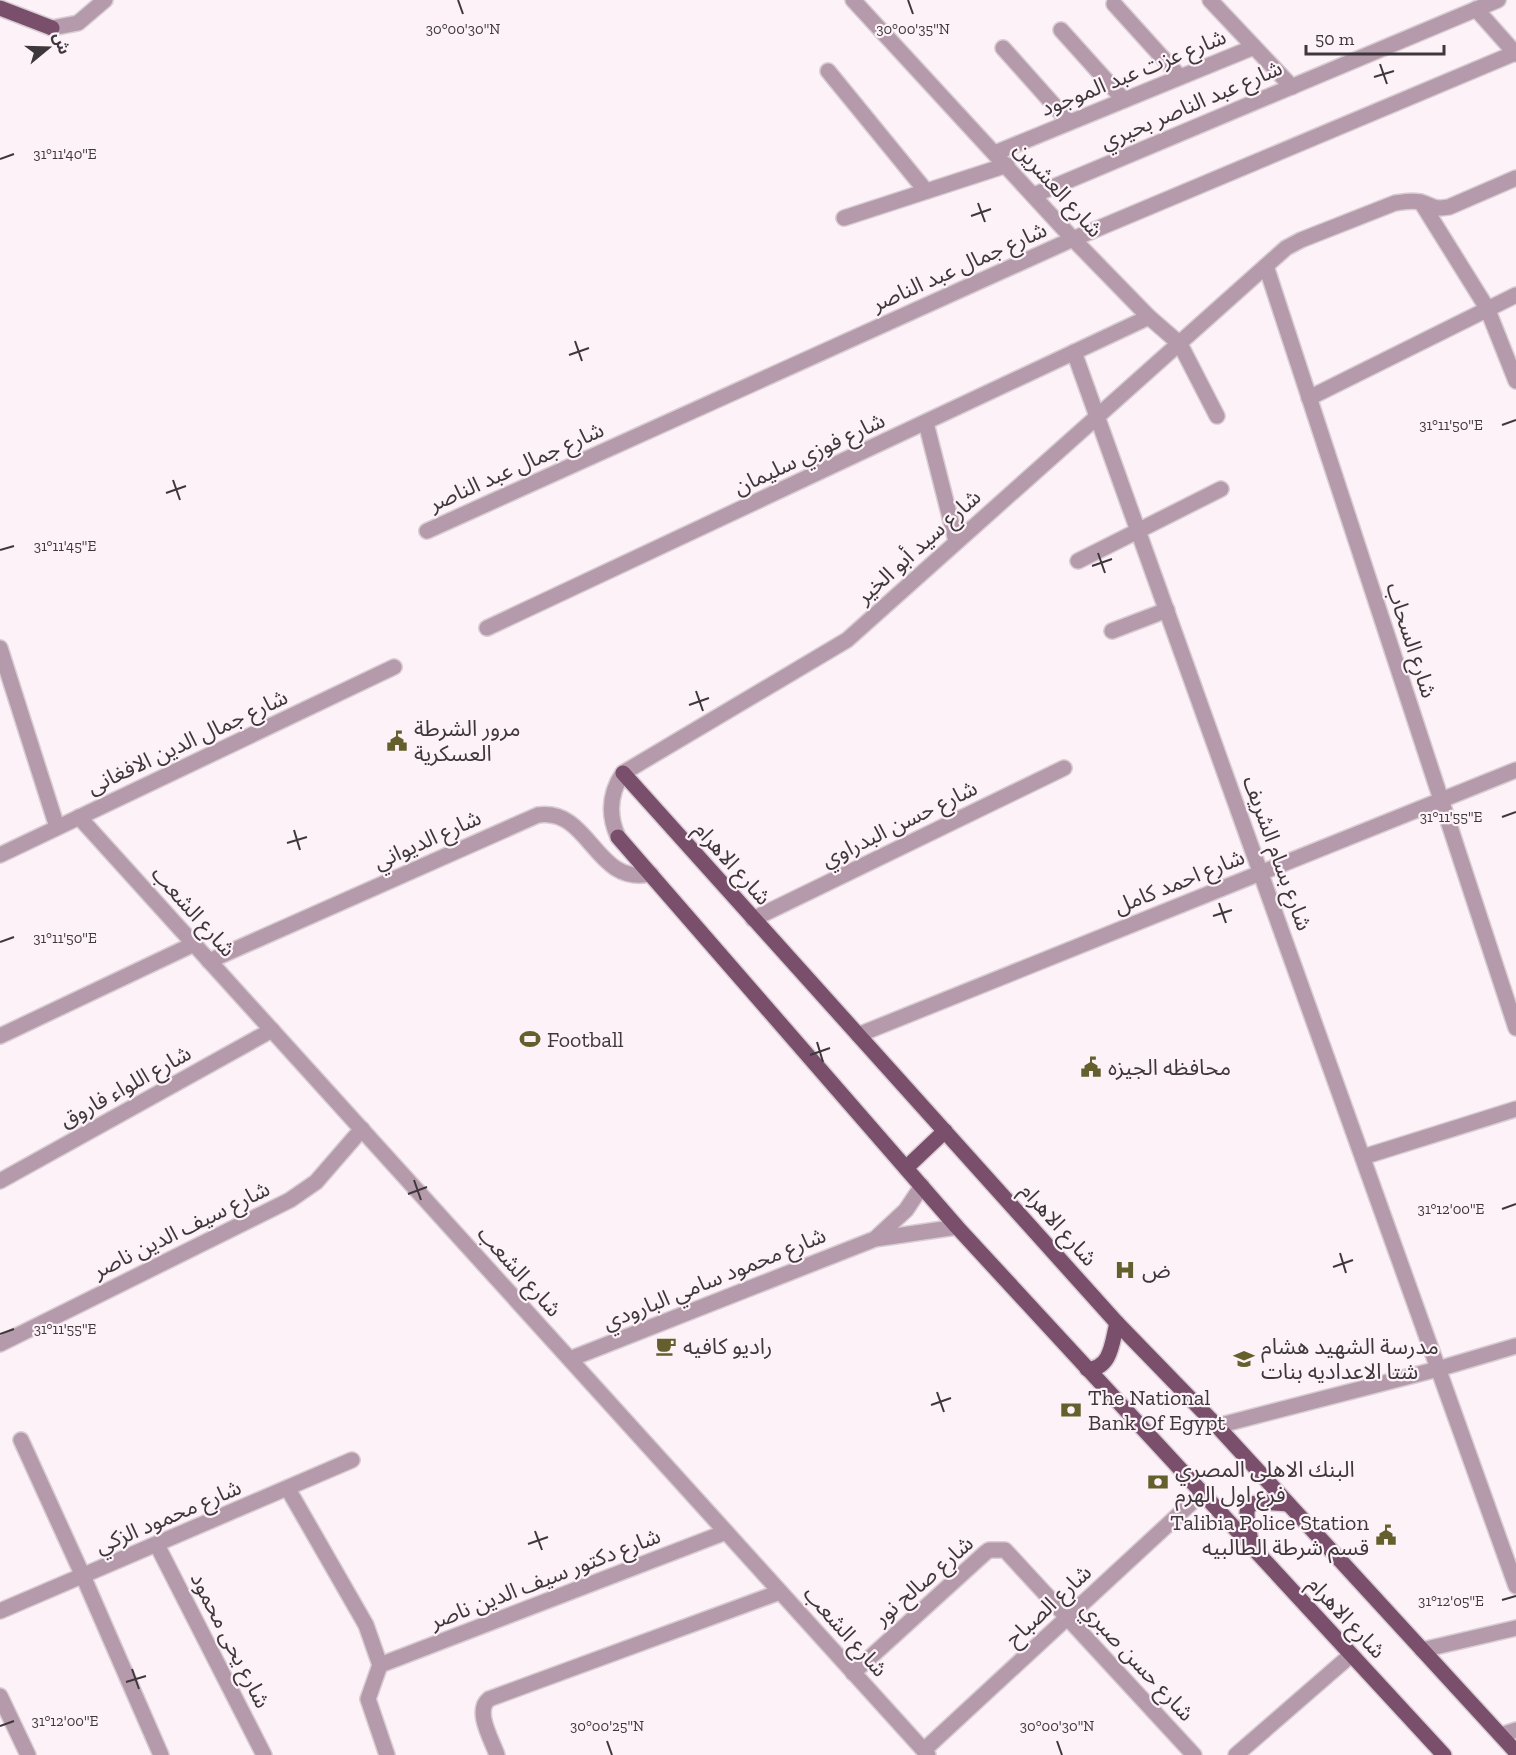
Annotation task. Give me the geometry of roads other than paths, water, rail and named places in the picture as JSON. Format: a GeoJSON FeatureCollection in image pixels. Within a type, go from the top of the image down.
{"type":"FeatureCollection","features":[{"type":"Feature","properties":{"kind":"main road"},"geometry":{"type":"LineString","coordinates":[[0,8],[52,28]]}},
{"type":"Feature","properties":{"kind":"main road","name":"شارع الاهرام"},"geometry":{"type":"LineString","coordinates":[[623,773],[1117,1323],[1217,1426],[1516,1752]]}},
{"type":"Feature","properties":{"kind":"main road","name":"شارع الاهرام"},"geometry":{"type":"LineString","coordinates":[[618,837],[957,1227],[1444,1755]]}},
{"type":"Feature","properties":{"kind":"main road"},"geometry":{"type":"LineString","coordinates":[[906,1168],[945,1131]]}},
{"type":"Feature","properties":{"kind":"main road"},"geometry":{"type":"LineString","coordinates":[[1088,1368],[1100,1366],[1105,1362],[1117,1323]]}},
{"type":"Feature","properties":{"kind":"main road"},"geometry":{"type":"LineString","coordinates":[[1252,1548],[1246,1517],[1248,1508],[1255,1502],[1288,1504]]}},
{"type":"Feature","properties":{"kind":"street"},"geometry":{"type":"LineString","coordinates":[[52,28],[78,23],[105,0]]}},
{"type":"Feature","properties":{"kind":"street","name":"شارع العشرين"},"geometry":{"type":"LineString","coordinates":[[853,0],[1073,239],[1149,317],[1180,344],[1217,416]]}},
{"type":"Feature","properties":{"kind":"street"},"geometry":{"type":"LineString","coordinates":[[1210,0],[1292,87]]}},
{"type":"Feature","properties":{"kind":"street","name":"شارع عبد الناصر بحيري"},"geometry":{"type":"LineString","coordinates":[[1034,195],[1498,0]]}},
{"type":"Feature","properties":{"kind":"street"},"geometry":{"type":"LineString","coordinates":[[1114,4],[1180,77]]}},
{"type":"Feature","properties":{"kind":"street"},"geometry":{"type":"LineString","coordinates":[[1476,9],[1516,54]]}},
{"type":"Feature","properties":{"kind":"street"},"geometry":{"type":"LineString","coordinates":[[1061,30],[1124,100]]}},
{"type":"Feature","properties":{"kind":"street","name":"شارع عزت عبد الموجود"},"geometry":{"type":"LineString","coordinates":[[996,153],[1254,47]]}},
{"type":"Feature","properties":{"kind":"street"},"geometry":{"type":"LineString","coordinates":[[1003,48],[1069,122]]}},
{"type":"Feature","properties":{"kind":"street","name":"شارع جمال عبد الناصر"},"geometry":{"type":"LineString","coordinates":[[427,531],[1073,239],[1516,54]]}},
{"type":"Feature","properties":{"kind":"street"},"geometry":{"type":"LineString","coordinates":[[828,71],[926,191]]}},
{"type":"Feature","properties":{"kind":"street"},"geometry":{"type":"LineString","coordinates":[[844,218],[1007,165]]}},
{"type":"Feature","properties":{"kind":"street","name":"شارع سيد أبو الخير"},"geometry":{"type":"LineString","coordinates":[[623,773],[847,640],[1287,248],[1301,240],[1395,203],[1421,202],[1439,209],[1449,207],[1516,178]]}},
{"type":"Feature","properties":{"kind":"street"},"geometry":{"type":"LineString","coordinates":[[1421,202],[1487,308],[1516,381]]}},
{"type":"Feature","properties":{"kind":"street","name":"شارع السحاب"},"geometry":{"type":"LineString","coordinates":[[1266,266],[1516,1028]]}},
{"type":"Feature","properties":{"kind":"street"},"geometry":{"type":"LineString","coordinates":[[1309,398],[1516,295]]}},
{"type":"Feature","properties":{"kind":"street","name":"شارع فوزي سليمان"},"geometry":{"type":"LineString","coordinates":[[487,628],[1149,317]]}},
{"type":"Feature","properties":{"kind":"street","name":"شارع بسام الشريف"},"geometry":{"type":"LineString","coordinates":[[1074,352],[1516,1586]]}},
{"type":"Feature","properties":{"kind":"street"},"geometry":{"type":"LineString","coordinates":[[926,423],[956,541]]}},
{"type":"Feature","properties":{"kind":"street"},"geometry":{"type":"LineString","coordinates":[[1078,561],[1221,489]]}},
{"type":"Feature","properties":{"kind":"street"},"geometry":{"type":"LineString","coordinates":[[1112,631],[1167,610]]}},
{"type":"Feature","properties":{"kind":"street"},"geometry":{"type":"LineString","coordinates":[[0,648],[57,828]]}},
{"type":"Feature","properties":{"kind":"street","name":"شارع جمال الدين الافغانى"},"geometry":{"type":"LineString","coordinates":[[0,855],[394,667]]}},
{"type":"Feature","properties":{"kind":"street","name":"شارع حسن البدراوي"},"geometry":{"type":"LineString","coordinates":[[753,919],[1064,768]]}},
{"type":"Feature","properties":{"kind":"street","name":"شارع احمد كامل"},"geometry":{"type":"LineString","coordinates":[[858,1035],[1516,770]]}},
{"type":"Feature","properties":{"kind":"street"},"geometry":{"type":"LineString","coordinates":[[618,837],[610,808],[614,787],[623,773]]}},
{"type":"Feature","properties":{"kind":"street","name":"شارع الديواني"},"geometry":{"type":"LineString","coordinates":[[209,961],[538,815],[555,815],[570,821],[618,871],[640,876],[651,874]]}},
{"type":"Feature","properties":{"kind":"street","name":"شارع الشعب"},"geometry":{"type":"LineString","coordinates":[[79,817],[926,1753]]}},
{"type":"Feature","properties":{"kind":"street"},"geometry":{"type":"LineString","coordinates":[[0,1036],[194,944]]}},
{"type":"Feature","properties":{"kind":"street","name":"شارع اللواء فاروق"},"geometry":{"type":"LineString","coordinates":[[0,1181],[272,1030]]}},
{"type":"Feature","properties":{"kind":"street"},"geometry":{"type":"LineString","coordinates":[[1363,1157],[1516,1109]]}},
{"type":"Feature","properties":{"kind":"street","name":"شارع سيف الدين ناصر"},"geometry":{"type":"LineString","coordinates":[[0,1344],[290,1200],[316,1182],[362,1129]]}},
{"type":"Feature","properties":{"kind":"street","name":"شارع محمود سامي البارودي"},"geometry":{"type":"LineString","coordinates":[[875,1239],[906,1210],[922,1186]]}},
{"type":"Feature","properties":{"kind":"street","name":"شارع محمود سامي البارودي"},"geometry":{"type":"LineString","coordinates":[[570,1359],[875,1239],[957,1227]]}},
{"type":"Feature","properties":{"kind":"street"},"geometry":{"type":"LineString","coordinates":[[1217,1426],[1438,1369],[1516,1346]]}},
{"type":"Feature","properties":{"kind":"street"},"geometry":{"type":"LineString","coordinates":[[21,1440],[161,1755]]}},
{"type":"Feature","properties":{"kind":"street","name":"شارع محمود الزكي"},"geometry":{"type":"LineString","coordinates":[[0,1611],[352,1460]]}},
{"type":"Feature","properties":{"kind":"street"},"geometry":{"type":"LineString","coordinates":[[288,1489],[366,1625],[380,1665],[368,1699],[387,1755]]}},
{"type":"Feature","properties":{"kind":"street","name":"شارع الصباح"},"geometry":{"type":"LineString","coordinates":[[926,1753],[1202,1493]]}},
{"type":"Feature","properties":{"kind":"street","name":"شارع دكتور سيف الدين ناصر"},"geometry":{"type":"LineString","coordinates":[[380,1665],[726,1532]]}},
{"type":"Feature","properties":{"kind":"street","name":"شارع يحى محمود"},"geometry":{"type":"LineString","coordinates":[[157,1545],[264,1755]]}},
{"type":"Feature","properties":{"kind":"street","name":"شارع حسن صبري"},"geometry":{"type":"LineString","coordinates":[[997,1549],[1005,1550],[1012,1556],[1194,1755]]}},
{"type":"Feature","properties":{"kind":"street","name":"شارع صالح نور"},"geometry":{"type":"LineString","coordinates":[[853,1673],[985,1553],[997,1549]]}},
{"type":"Feature","properties":{"kind":"street"},"geometry":{"type":"LineString","coordinates":[[497,1755],[483,1715],[483,1706],[489,1699],[780,1592]]}},
{"type":"Feature","properties":{"kind":"street"},"geometry":{"type":"LineString","coordinates":[[1422,1650],[1516,1628]]}},
{"type":"Feature","properties":{"kind":"street"},"geometry":{"type":"LineString","coordinates":[[1236,1755],[1351,1655]]}},
{"type":"Feature","properties":{"kind":"street"},"geometry":{"type":"LineString","coordinates":[[0,1696],[28,1755]]}},
{"type":"Feature","properties":{"kind":"street"},"geometry":{"type":"LineString","coordinates":[[1501,1735],[1516,1730]]}},
{"type":"Feature","properties":{"kind":"place","name":"مرور الشرطة العسكرية"},"geometry":{"type":"Point","coordinates":[397,741]}},
{"type":"Feature","properties":{"kind":"place","name":"Football"},"geometry":{"type":"Point","coordinates":[530,1039]}},
{"type":"Feature","properties":{"kind":"place","name":"محافظه الجيزه"},"geometry":{"type":"Point","coordinates":[1091,1067]}},
{"type":"Feature","properties":{"kind":"place","name":"ض"},"geometry":{"type":"Point","coordinates":[1125,1270]}},
{"type":"Feature","properties":{"kind":"place","name":"راديو كافيه"},"geometry":{"type":"Point","coordinates":[666,1346]}},
{"type":"Feature","properties":{"kind":"place","name":"مدرسة الشهيد هشام شتا الاعداديه بنات"},"geometry":{"type":"Point","coordinates":[1244,1359]}},
{"type":"Feature","properties":{"kind":"place","name":"The National Bank Of Egypt"},"geometry":{"type":"Point","coordinates":[1071,1410]}},
{"type":"Feature","properties":{"kind":"place","name":"البنك الاهلى المصري فرع اول الهرم"},"geometry":{"type":"Point","coordinates":[1158,1482]}},
{"type":"Feature","properties":{"kind":"place","name":"Talibia Police Station قسم شرطة الطالبيه"},"geometry":{"type":"Point","coordinates":[1386,1535]}}]}
